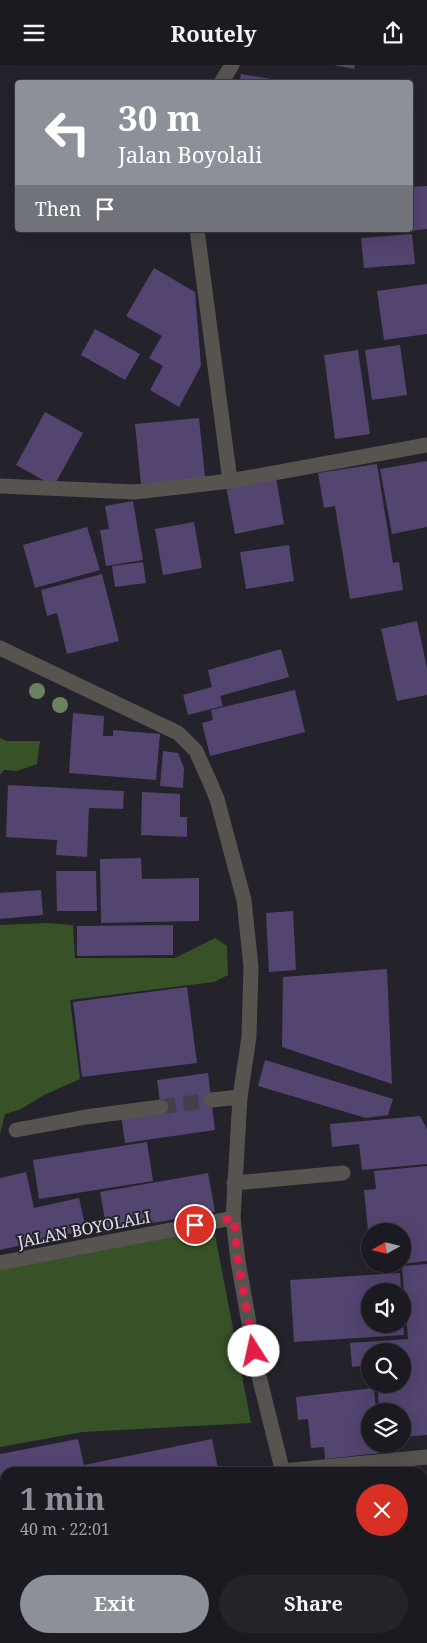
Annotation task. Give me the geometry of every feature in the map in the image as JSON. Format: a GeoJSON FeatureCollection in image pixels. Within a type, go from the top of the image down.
{"type":"FeatureCollection","features":[{"type":"Feature","properties":{"kind":"street"},"geometry":{"type":"LineString","coordinates":[[223,80],[232,65]]}},
{"type":"Feature","properties":{"kind":"street"},"geometry":{"type":"LineString","coordinates":[[197,232],[230,481]]}},
{"type":"Feature","properties":{"kind":"street"},"geometry":{"type":"LineString","coordinates":[[0,486],[135,493],[230,481],[427,445]]}},
{"type":"Feature","properties":{"kind":"street"},"geometry":{"type":"LineString","coordinates":[[0,647],[178,733],[196,751],[217,799],[244,900],[251,967],[249,1037],[240,1097],[234,1183],[234,1218],[238,1261],[257,1368],[282,1467]]}},
{"type":"Feature","properties":{"kind":"street"},"geometry":{"type":"LineString","coordinates":[[212,1100],[240,1097]]}},
{"type":"Feature","properties":{"kind":"street"},"geometry":{"type":"LineString","coordinates":[[16,1130],[86,1117],[161,1107]]}},
{"type":"Feature","properties":{"kind":"street"},"geometry":{"type":"LineString","coordinates":[[234,1183],[343,1173]]}},
{"type":"Feature","properties":{"kind":"street","name":"JALAN BOYOLALI"},"geometry":{"type":"LineString","coordinates":[[0,1263],[234,1218]]}},
{"type":"Feature","properties":{"kind":"street"},"geometry":{"type":"LineString","coordinates":[[331,1467],[427,1457]]}},
{"type":"Feature","properties":{"kind":"green space"},"geometry":{"type":"Polygon","coordinates":[[[0,738],[7,741],[40,741],[37,764],[17,771],[4,770],[0,775],[0,738]]]}},
{"type":"Feature","properties":{"kind":"green space"},"geometry":{"type":"Polygon","coordinates":[[[47,923],[73,925],[75,958],[175,958],[215,938],[227,946],[228,975],[214,982],[70,1000],[80,1079],[44,1095],[19,1110],[5,1114],[0,1134],[0,925],[47,923]]]}},
{"type":"Feature","properties":{"kind":"green space"},"geometry":{"type":"Polygon","coordinates":[[[214,1229],[251,1423],[83,1432],[0,1447],[0,1270],[214,1229]]]}},
{"type":"Feature","properties":{"kind":"building"},"geometry":{"type":"Polygon","coordinates":[[[334,65],[355,65],[354,69],[334,65]]]}},
{"type":"Feature","properties":{"kind":"building"},"geometry":{"type":"Polygon","coordinates":[[[241,74],[278,80],[240,80],[241,74]]]}},
{"type":"Feature","properties":{"kind":"building"},"geometry":{"type":"Polygon","coordinates":[[[427,186],[427,229],[413,231],[413,187],[427,186]]]}},
{"type":"Feature","properties":{"kind":"building"},"geometry":{"type":"Polygon","coordinates":[[[412,234],[415,264],[364,268],[361,238],[412,234]]]}},
{"type":"Feature","properties":{"kind":"building"},"geometry":{"type":"Polygon","coordinates":[[[154,268],[195,292],[201,366],[179,407],[150,390],[163,366],[149,358],[162,336],[126,316],[154,268]]]}},
{"type":"Feature","properties":{"kind":"building"},"geometry":{"type":"Polygon","coordinates":[[[427,284],[427,334],[384,340],[377,291],[427,284]]]}},
{"type":"Feature","properties":{"kind":"building"},"geometry":{"type":"Polygon","coordinates":[[[95,329],[140,354],[125,380],[81,355],[95,329]]]}},
{"type":"Feature","properties":{"kind":"building"},"geometry":{"type":"Polygon","coordinates":[[[400,345],[407,395],[372,400],[365,350],[400,345]]]}},
{"type":"Feature","properties":{"kind":"building"},"geometry":{"type":"Polygon","coordinates":[[[358,350],[370,434],[335,439],[324,355],[358,350]]]}},
{"type":"Feature","properties":{"kind":"building"},"geometry":{"type":"Polygon","coordinates":[[[45,412],[83,433],[54,486],[16,465],[45,412]]]}},
{"type":"Feature","properties":{"kind":"building"},"geometry":{"type":"Polygon","coordinates":[[[199,418],[205,477],[141,484],[135,424],[199,418]]]}},
{"type":"Feature","properties":{"kind":"building"},"geometry":{"type":"Polygon","coordinates":[[[427,461],[427,527],[392,534],[380,469],[427,461]]]}},
{"type":"Feature","properties":{"kind":"building"},"geometry":{"type":"Polygon","coordinates":[[[377,464],[393,563],[399,562],[403,590],[350,599],[335,506],[324,508],[318,473],[377,464]]]}},
{"type":"Feature","properties":{"kind":"building"},"geometry":{"type":"Polygon","coordinates":[[[276,477],[284,524],[235,534],[226,486],[276,477]]]}},
{"type":"Feature","properties":{"kind":"building"},"geometry":{"type":"Polygon","coordinates":[[[133,501],[143,560],[106,566],[100,530],[109,529],[105,506],[133,501]]]}},
{"type":"Feature","properties":{"kind":"building"},"geometry":{"type":"Polygon","coordinates":[[[194,522],[202,568],[163,575],[155,529],[194,522]]]}},
{"type":"Feature","properties":{"kind":"building"},"geometry":{"type":"Polygon","coordinates":[[[87,527],[100,570],[35,588],[23,545],[87,527]]]}},
{"type":"Feature","properties":{"kind":"building"},"geometry":{"type":"Polygon","coordinates":[[[289,545],[294,581],[246,589],[240,552],[289,545]]]}},
{"type":"Feature","properties":{"kind":"building"},"geometry":{"type":"Polygon","coordinates":[[[143,562],[146,583],[115,587],[112,566],[143,562]]]}},
{"type":"Feature","properties":{"kind":"building"},"geometry":{"type":"Polygon","coordinates":[[[102,574],[119,641],[67,654],[57,613],[47,616],[41,590],[102,574]]]}},
{"type":"Feature","properties":{"kind":"building"},"geometry":{"type":"Polygon","coordinates":[[[417,621],[427,668],[427,695],[397,701],[381,629],[417,621]]]}},
{"type":"Feature","properties":{"kind":"building"},"geometry":{"type":"Polygon","coordinates":[[[281,649],[289,677],[220,696],[223,706],[188,715],[183,695],[212,687],[208,670],[281,649]]]}},
{"type":"Feature","properties":{"kind":"building"},"geometry":{"type":"Polygon","coordinates":[[[295,690],[305,732],[210,756],[202,723],[213,720],[211,710],[295,690]]]}},
{"type":"Feature","properties":{"kind":"building"},"geometry":{"type":"Polygon","coordinates":[[[73,713],[104,716],[103,736],[113,736],[113,730],[160,734],[156,780],[69,773],[73,713]]]}},
{"type":"Feature","properties":{"kind":"building"},"geometry":{"type":"Polygon","coordinates":[[[163,751],[178,753],[184,768],[183,788],[160,786],[163,751]]]}},
{"type":"Feature","properties":{"kind":"building"},"geometry":{"type":"Polygon","coordinates":[[[8,785],[124,791],[123,809],[89,808],[87,857],[56,855],[57,840],[6,837],[8,785]]]}},
{"type":"Feature","properties":{"kind":"building"},"geometry":{"type":"Polygon","coordinates":[[[142,792],[180,794],[180,817],[187,817],[187,837],[141,835],[142,792]]]}},
{"type":"Feature","properties":{"kind":"building"},"geometry":{"type":"Polygon","coordinates":[[[141,858],[142,879],[199,878],[199,921],[101,923],[100,859],[141,858]]]}},
{"type":"Feature","properties":{"kind":"building"},"geometry":{"type":"Polygon","coordinates":[[[56,871],[96,871],[97,911],[57,911],[56,871]]]}},
{"type":"Feature","properties":{"kind":"building"},"geometry":{"type":"Polygon","coordinates":[[[41,890],[43,915],[0,919],[0,893],[41,890]]]}},
{"type":"Feature","properties":{"kind":"building"},"geometry":{"type":"Polygon","coordinates":[[[293,911],[296,970],[269,972],[266,913],[293,911]]]}},
{"type":"Feature","properties":{"kind":"building"},"geometry":{"type":"Polygon","coordinates":[[[173,925],[173,955],[77,956],[77,926],[173,925]]]}},
{"type":"Feature","properties":{"kind":"building"},"geometry":{"type":"Polygon","coordinates":[[[387,969],[392,1084],[282,1047],[283,977],[387,969]]]}},
{"type":"Feature","properties":{"kind":"building"},"geometry":{"type":"Polygon","coordinates":[[[187,987],[197,1063],[82,1077],[73,1002],[187,987]]]}},
{"type":"Feature","properties":{"kind":"building"},"geometry":{"type":"Polygon","coordinates":[[[265,1060],[393,1099],[388,1115],[366,1118],[258,1086],[265,1060]]]}},
{"type":"Feature","properties":{"kind":"building"},"geometry":{"type":"Polygon","coordinates":[[[208,1073],[215,1130],[125,1143],[121,1116],[161,1110],[157,1080],[208,1073]]]}},
{"type":"Feature","properties":{"kind":"building"},"geometry":{"type":"Polygon","coordinates":[[[420,1116],[427,1129],[427,1164],[362,1170],[359,1144],[332,1147],[330,1124],[420,1116]]]}},
{"type":"Feature","properties":{"kind":"building"},"geometry":{"type":"Polygon","coordinates":[[[147,1142],[153,1181],[39,1199],[33,1160],[147,1142]]]}},
{"type":"Feature","properties":{"kind":"building"},"geometry":{"type":"Polygon","coordinates":[[[427,1166],[427,1261],[411,1263],[411,1223],[367,1223],[364,1190],[376,1189],[374,1171],[427,1166]]]}},
{"type":"Feature","properties":{"kind":"building"},"geometry":{"type":"Polygon","coordinates":[[[26,1172],[34,1208],[79,1198],[86,1230],[0,1250],[0,1178],[26,1172]]]}},
{"type":"Feature","properties":{"kind":"building"},"geometry":{"type":"Polygon","coordinates":[[[208,1173],[215,1212],[107,1231],[100,1192],[208,1173]]]}},
{"type":"Feature","properties":{"kind":"building"},"geometry":{"type":"Polygon","coordinates":[[[427,1264],[427,1435],[411,1436],[411,1403],[379,1403],[378,1393],[411,1393],[411,1343],[361,1343],[361,1366],[352,1367],[350,1343],[408,1339],[408,1333],[411,1333],[411,1283],[403,1283],[403,1273],[411,1273],[411,1265],[427,1264]]]}},
{"type":"Feature","properties":{"kind":"building"},"geometry":{"type":"Polygon","coordinates":[[[400,1273],[401,1283],[361,1283],[361,1333],[404,1333],[404,1335],[294,1342],[290,1280],[400,1273]]]}},
{"type":"Feature","properties":{"kind":"building"},"geometry":{"type":"Polygon","coordinates":[[[361,1390],[361,1393],[374,1393],[375,1403],[361,1403],[361,1453],[380,1453],[325,1459],[324,1447],[311,1448],[308,1419],[298,1420],[296,1397],[361,1390]]]}},
{"type":"Feature","properties":{"kind":"building"},"geometry":{"type":"Polygon","coordinates":[[[78,1439],[84,1465],[212,1439],[218,1467],[0,1467],[0,1454],[78,1439]]]}},
{"type":"Feature","properties":{"kind":"tunnel"},"geometry":{"type":"LineString","coordinates":[[161,1107],[211,1100]]}},
{"type":"Feature","properties":{"kind":"route"},"geometry":{"type":"LineString","coordinates":[[195,1225],[234,1218],[238,1261],[254,1351]]}}]}
